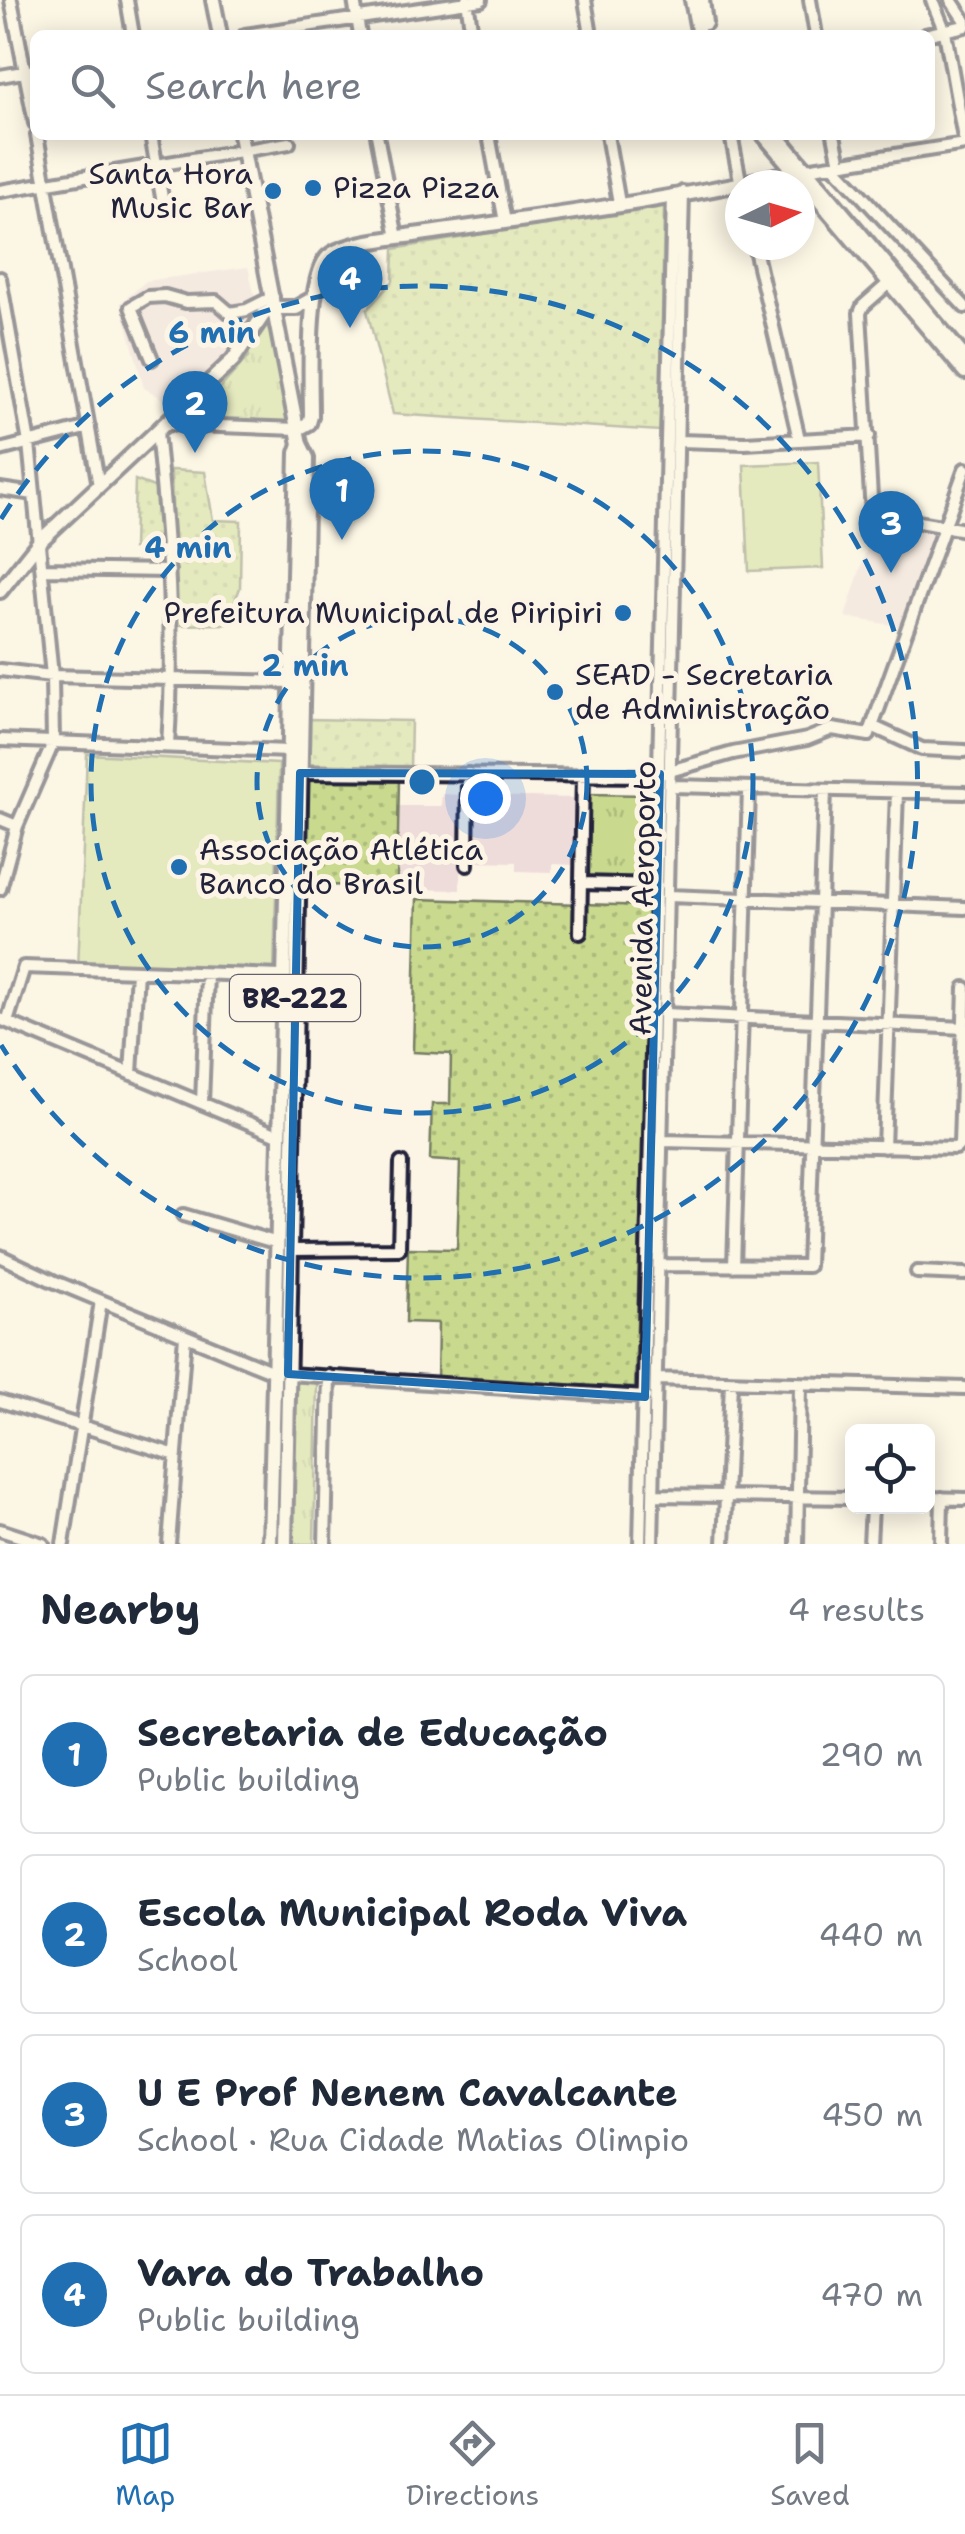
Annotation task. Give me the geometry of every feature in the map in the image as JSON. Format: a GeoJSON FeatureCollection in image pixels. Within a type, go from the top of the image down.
{"type":"FeatureCollection","features":[{"type":"Feature","properties":{"kind":"main road"},"geometry":{"type":"LineString","coordinates":[[213,0],[219,30]]}},
{"type":"Feature","properties":{"kind":"main road"},"geometry":{"type":"LineString","coordinates":[[692,0],[698,30]]}},
{"type":"Feature","properties":{"kind":"main road"},"geometry":{"type":"LineString","coordinates":[[702,0],[706,30]]}},
{"type":"Feature","properties":{"kind":"main road","name":"BR-222"},"geometry":{"type":"LineString","coordinates":[[241,140],[300,444],[300,773],[290,932],[282,976],[278,1135],[284,1247]]}},
{"type":"Feature","properties":{"kind":"main road"},"geometry":{"type":"LineString","coordinates":[[769,140],[801,170]]}},
{"type":"Feature","properties":{"kind":"main road"},"geometry":{"type":"LineString","coordinates":[[780,140],[801,170]]}},
{"type":"Feature","properties":{"kind":"main road"},"geometry":{"type":"LineString","coordinates":[[815,186],[965,358]]}},
{"type":"Feature","properties":{"kind":"main road"},"geometry":{"type":"LineString","coordinates":[[300,444],[311,416],[312,318],[322,267],[353,248],[725,187]]}},
{"type":"Feature","properties":{"kind":"main road"},"geometry":{"type":"LineString","coordinates":[[815,188],[965,372]]}},
{"type":"Feature","properties":{"kind":"main road"},"geometry":{"type":"LineString","coordinates":[[296,308],[314,298]]}},
{"type":"Feature","properties":{"kind":"main road"},"geometry":{"type":"LineString","coordinates":[[0,591],[39,542],[233,360],[274,302],[296,308],[312,318]]}},
{"type":"Feature","properties":{"kind":"main road","name":"BR-222"},"geometry":{"type":"LineString","coordinates":[[285,1544],[282,1373],[290,932],[288,751],[300,444]]}},
{"type":"Feature","properties":{"kind":"main road","name":"BR-222"},"geometry":{"type":"LineString","coordinates":[[270,1544],[282,1373]]}},
{"type":"Feature","properties":{"kind":"street"},"geometry":{"type":"LineString","coordinates":[[0,76],[30,71],[11,0]]}},
{"type":"Feature","properties":{"kind":"street"},"geometry":{"type":"LineString","coordinates":[[127,0],[132,30]]}},
{"type":"Feature","properties":{"kind":"street"},"geometry":{"type":"LineString","coordinates":[[354,0],[359,30]]}},
{"type":"Feature","properties":{"kind":"street"},"geometry":{"type":"LineString","coordinates":[[283,30],[481,0]]}},
{"type":"Feature","properties":{"kind":"street"},"geometry":{"type":"LineString","coordinates":[[585,0],[590,30]]}},
{"type":"Feature","properties":{"kind":"street"},"geometry":{"type":"LineString","coordinates":[[810,0],[815,30]]}},
{"type":"Feature","properties":{"kind":"street"},"geometry":{"type":"LineString","coordinates":[[801,170],[965,144],[945,32],[932,0]]}},
{"type":"Feature","properties":{"kind":"street"},"geometry":{"type":"LineString","coordinates":[[935,34],[965,24],[951,0]]}},
{"type":"Feature","properties":{"kind":"street"},"geometry":{"type":"LineString","coordinates":[[467,1],[471,30]]}},
{"type":"Feature","properties":{"kind":"street"},"geometry":{"type":"LineString","coordinates":[[38,140],[99,486]]}},
{"type":"Feature","properties":{"kind":"street"},"geometry":{"type":"LineString","coordinates":[[152,140],[163,203]]}},
{"type":"Feature","properties":{"kind":"street"},"geometry":{"type":"LineString","coordinates":[[378,140],[397,238]]}},
{"type":"Feature","properties":{"kind":"street"},"geometry":{"type":"LineString","coordinates":[[490,140],[505,222]]}},
{"type":"Feature","properties":{"kind":"street"},"geometry":{"type":"LineString","coordinates":[[609,140],[618,204]]}},
{"type":"Feature","properties":{"kind":"street"},"geometry":{"type":"LineString","coordinates":[[732,140],[738,170]]}},
{"type":"Feature","properties":{"kind":"street"},"geometry":{"type":"LineString","coordinates":[[835,140],[837,164],[965,307]]}},
{"type":"Feature","properties":{"kind":"street"},"geometry":{"type":"LineString","coordinates":[[0,191],[289,144]]}},
{"type":"Feature","properties":{"kind":"street","name":"Avenida Aeroporto"},"geometry":{"type":"LineString","coordinates":[[640,1544],[657,885],[679,441],[678,194]]}},
{"type":"Feature","properties":{"kind":"street","name":"Avenida Aeroporto"},"geometry":{"type":"LineString","coordinates":[[652,1544],[672,786],[665,773],[678,194]]}},
{"type":"Feature","properties":{"kind":"street"},"geometry":{"type":"LineString","coordinates":[[758,260],[800,439]]}},
{"type":"Feature","properties":{"kind":"street"},"geometry":{"type":"LineString","coordinates":[[0,278],[5,343],[29,442],[52,676],[54,743],[17,826],[0,889]]}},
{"type":"Feature","properties":{"kind":"street"},"geometry":{"type":"LineString","coordinates":[[889,283],[861,310],[872,512],[876,517],[965,530]]}},
{"type":"Feature","properties":{"kind":"street"},"geometry":{"type":"LineString","coordinates":[[152,360],[131,308],[148,297],[216,302],[230,313],[274,302]]}},
{"type":"Feature","properties":{"kind":"street"},"geometry":{"type":"LineString","coordinates":[[0,450],[89,427]]}},
{"type":"Feature","properties":{"kind":"street"},"geometry":{"type":"LineString","coordinates":[[168,745],[172,679],[162,428],[300,444]]}},
{"type":"Feature","properties":{"kind":"street"},"geometry":{"type":"LineString","coordinates":[[679,441],[745,443],[869,436]]}},
{"type":"Feature","properties":{"kind":"street"},"geometry":{"type":"LineString","coordinates":[[872,731],[965,469]]}},
{"type":"Feature","properties":{"kind":"street"},"geometry":{"type":"LineString","coordinates":[[0,489],[34,494]]}},
{"type":"Feature","properties":{"kind":"street"},"geometry":{"type":"LineString","coordinates":[[43,569],[169,572]]}},
{"type":"Feature","properties":{"kind":"street"},"geometry":{"type":"LineString","coordinates":[[0,670],[52,676],[290,682]]}},
{"type":"Feature","properties":{"kind":"street"},"geometry":{"type":"LineString","coordinates":[[300,773],[665,773],[733,754],[808,740],[832,728],[872,731],[922,749],[965,751]]}},
{"type":"Feature","properties":{"kind":"street"},"geometry":{"type":"LineString","coordinates":[[0,740],[288,751]]}},
{"type":"Feature","properties":{"kind":"street"},"geometry":{"type":"LineString","coordinates":[[467,865],[468,774]]}},
{"type":"Feature","properties":{"kind":"street"},"geometry":{"type":"LineString","coordinates":[[580,933],[582,775]]}},
{"type":"Feature","properties":{"kind":"street"},"geometry":{"type":"LineString","coordinates":[[672,786],[965,792]]}},
{"type":"Feature","properties":{"kind":"street"},"geometry":{"type":"LineString","coordinates":[[734,1266],[749,789]]}},
{"type":"Feature","properties":{"kind":"street"},"geometry":{"type":"LineString","coordinates":[[660,1265],[808,1266],[824,790]]}},
{"type":"Feature","properties":{"kind":"street"},"geometry":{"type":"LineString","coordinates":[[884,1147],[897,792]]}},
{"type":"Feature","properties":{"kind":"street"},"geometry":{"type":"LineString","coordinates":[[0,819],[17,826]]}},
{"type":"Feature","properties":{"kind":"street"},"geometry":{"type":"LineString","coordinates":[[580,883],[657,885]]}},
{"type":"Feature","properties":{"kind":"street"},"geometry":{"type":"LineString","coordinates":[[668,896],[965,908]]}},
{"type":"Feature","properties":{"kind":"street"},"geometry":{"type":"LineString","coordinates":[[278,1135],[4,1021],[24,967],[282,976]]}},
{"type":"Feature","properties":{"kind":"street"},"geometry":{"type":"LineString","coordinates":[[131,1074],[138,971]]}},
{"type":"Feature","properties":{"kind":"street"},"geometry":{"type":"LineString","coordinates":[[202,1104],[207,974]]}},
{"type":"Feature","properties":{"kind":"street"},"geometry":{"type":"LineString","coordinates":[[663,1141],[951,1149],[958,1146],[965,988]]}},
{"type":"Feature","properties":{"kind":"street"},"geometry":{"type":"LineString","coordinates":[[665,1014],[965,1028]]}},
{"type":"Feature","properties":{"kind":"street"},"geometry":{"type":"LineString","coordinates":[[183,1215],[284,1247],[399,1249],[402,1163]]}},
{"type":"Feature","properties":{"kind":"street"},"geometry":{"type":"LineString","coordinates":[[0,1256],[282,1373],[645,1397]]}},
{"type":"Feature","properties":{"kind":"street"},"geometry":{"type":"LineString","coordinates":[[917,1272],[965,1274]]}},
{"type":"Feature","properties":{"kind":"street"},"geometry":{"type":"LineString","coordinates":[[63,1544],[101,1301]]}},
{"type":"Feature","properties":{"kind":"street"},"geometry":{"type":"LineString","coordinates":[[169,1544],[185,1336]]}},
{"type":"Feature","properties":{"kind":"street"},"geometry":{"type":"LineString","coordinates":[[325,1544],[329,1376]]}},
{"type":"Feature","properties":{"kind":"street"},"geometry":{"type":"LineString","coordinates":[[656,1379],[965,1388]]}},
{"type":"Feature","properties":{"kind":"street"},"geometry":{"type":"LineString","coordinates":[[724,1544],[731,1382]]}},
{"type":"Feature","properties":{"kind":"street"},"geometry":{"type":"LineString","coordinates":[[797,1544],[800,1384]]}},
{"type":"Feature","properties":{"kind":"street"},"geometry":{"type":"LineString","coordinates":[[0,1402],[176,1455]]}},
{"type":"Feature","properties":{"kind":"street"},"geometry":{"type":"LineString","coordinates":[[654,1495],[845,1498]]}},
{"type":"Feature","properties":{"kind":"street"},"geometry":{"type":"LineString","coordinates":[[935,1498],[965,1499]]}},
{"type":"Feature","properties":{"kind":"street"},"geometry":{"type":"LineString","coordinates":[[941,1544],[942,1498]]}},
{"type":"Feature","properties":{"kind":"street"},"geometry":{"type":"LineString","coordinates":[[870,1544],[872,1514]]}},
{"type":"Feature","properties":{"kind":"street"},"geometry":{"type":"LineString","coordinates":[[0,1530],[43,1544]]}},
{"type":"Feature","properties":{"kind":"highlighted area"},"geometry":{"type":"Polygon","coordinates":[[[300,773],[660,774],[645,1397],[288,1374],[300,773]]]}},
{"type":"Feature","properties":{"kind":"shaded area"},"geometry":{"type":"Polygon","coordinates":[[[248,267],[256,303],[254,315],[224,361],[188,400],[165,400],[144,388],[121,303],[146,281],[248,267]]]}},
{"type":"Feature","properties":{"kind":"shaded area"},"geometry":{"type":"Polygon","coordinates":[[[876,520],[939,530],[904,627],[845,617],[876,520]]]}},
{"type":"Feature","properties":{"kind":"shaded area"},"geometry":{"type":"Polygon","coordinates":[[[442,794],[461,795],[460,890],[399,889],[399,806],[441,806],[442,794]]]}},
{"type":"Feature","properties":{"kind":"shaded area"},"geometry":{"type":"Polygon","coordinates":[[[473,796],[577,798],[576,865],[552,864],[552,872],[516,871],[516,862],[472,861],[473,796]]]}},
{"type":"Feature","properties":{"kind":"green space"},"geometry":{"type":"Polygon","coordinates":[[[664,203],[660,431],[393,414],[367,310],[393,281],[394,249],[664,203]]]}},
{"type":"Feature","properties":{"kind":"green space"},"geometry":{"type":"Polygon","coordinates":[[[272,320],[290,423],[186,423],[186,415],[206,395],[213,396],[249,356],[247,350],[266,321],[272,320]]]}},
{"type":"Feature","properties":{"kind":"green space"},"geometry":{"type":"Polygon","coordinates":[[[818,462],[823,568],[749,571],[744,465],[818,462]]]}},
{"type":"Feature","properties":{"kind":"green space"},"geometry":{"type":"Polygon","coordinates":[[[171,470],[205,472],[213,520],[241,521],[240,588],[226,624],[176,625],[171,470]]]}},
{"type":"Feature","properties":{"kind":"green space"},"geometry":{"type":"Polygon","coordinates":[[[135,480],[159,489],[165,566],[157,567],[157,545],[133,549],[135,480]]]}},
{"type":"Feature","properties":{"kind":"green space"},"geometry":{"type":"Polygon","coordinates":[[[308,719],[411,721],[410,767],[306,764],[308,719]]]}},
{"type":"Feature","properties":{"kind":"green space","name":"Associação Atlética Banco do Brasil"},"geometry":{"type":"Polygon","coordinates":[[[87,754],[279,764],[274,975],[78,969],[87,754]]]}},
{"type":"Feature","properties":{"kind":"green space"},"geometry":{"type":"Polygon","coordinates":[[[306,775],[399,777],[397,886],[304,885],[306,775]]]}},
{"type":"Feature","properties":{"kind":"green space"},"geometry":{"type":"Polygon","coordinates":[[[585,794],[649,795],[648,879],[584,878],[585,794]]]}},
{"type":"Feature","properties":{"kind":"green space"},"geometry":{"type":"Polygon","coordinates":[[[417,899],[650,906],[635,1388],[437,1382],[438,1323],[406,1322],[408,1248],[457,1249],[460,1162],[430,1160],[432,1104],[450,1104],[451,1054],[413,1052],[417,899]]]}},
{"type":"Feature","properties":{"kind":"green space"},"geometry":{"type":"Polygon","coordinates":[[[293,1379],[317,1380],[314,1544],[290,1544],[293,1379]]]}},
{"type":"Feature","properties":{"kind":"place","name":"Pizza Pizza"},"geometry":{"type":"Point","coordinates":[313,188]}},
{"type":"Feature","properties":{"kind":"place","name":"Santa Hora Music Bar"},"geometry":{"type":"Point","coordinates":[273,191]}},
{"type":"Feature","properties":{"kind":"place","name":"Vara do Trabalho"},"geometry":{"type":"Point","coordinates":[350,328]}},
{"type":"Feature","properties":{"kind":"place","name":"Escola Municipal Roda Viva"},"geometry":{"type":"Point","coordinates":[195,453]}},
{"type":"Feature","properties":{"kind":"place","name":"Secretaria de Educação"},"geometry":{"type":"Point","coordinates":[342,540]}},
{"type":"Feature","properties":{"kind":"place","name":"U E Prof Nenem Cavalcante"},"geometry":{"type":"Point","coordinates":[891,573]}},
{"type":"Feature","properties":{"kind":"place","name":"Prefeitura Municipal de Piripiri"},"geometry":{"type":"Point","coordinates":[623,613]}},
{"type":"Feature","properties":{"kind":"place","name":"SEAD - Secretaria de Administração"},"geometry":{"type":"Point","coordinates":[555,692]}},
{"type":"Feature","properties":{"kind":"place","name":"Associação Atlética Banco do Brasil"},"geometry":{"type":"Point","coordinates":[179,867]}}]}
